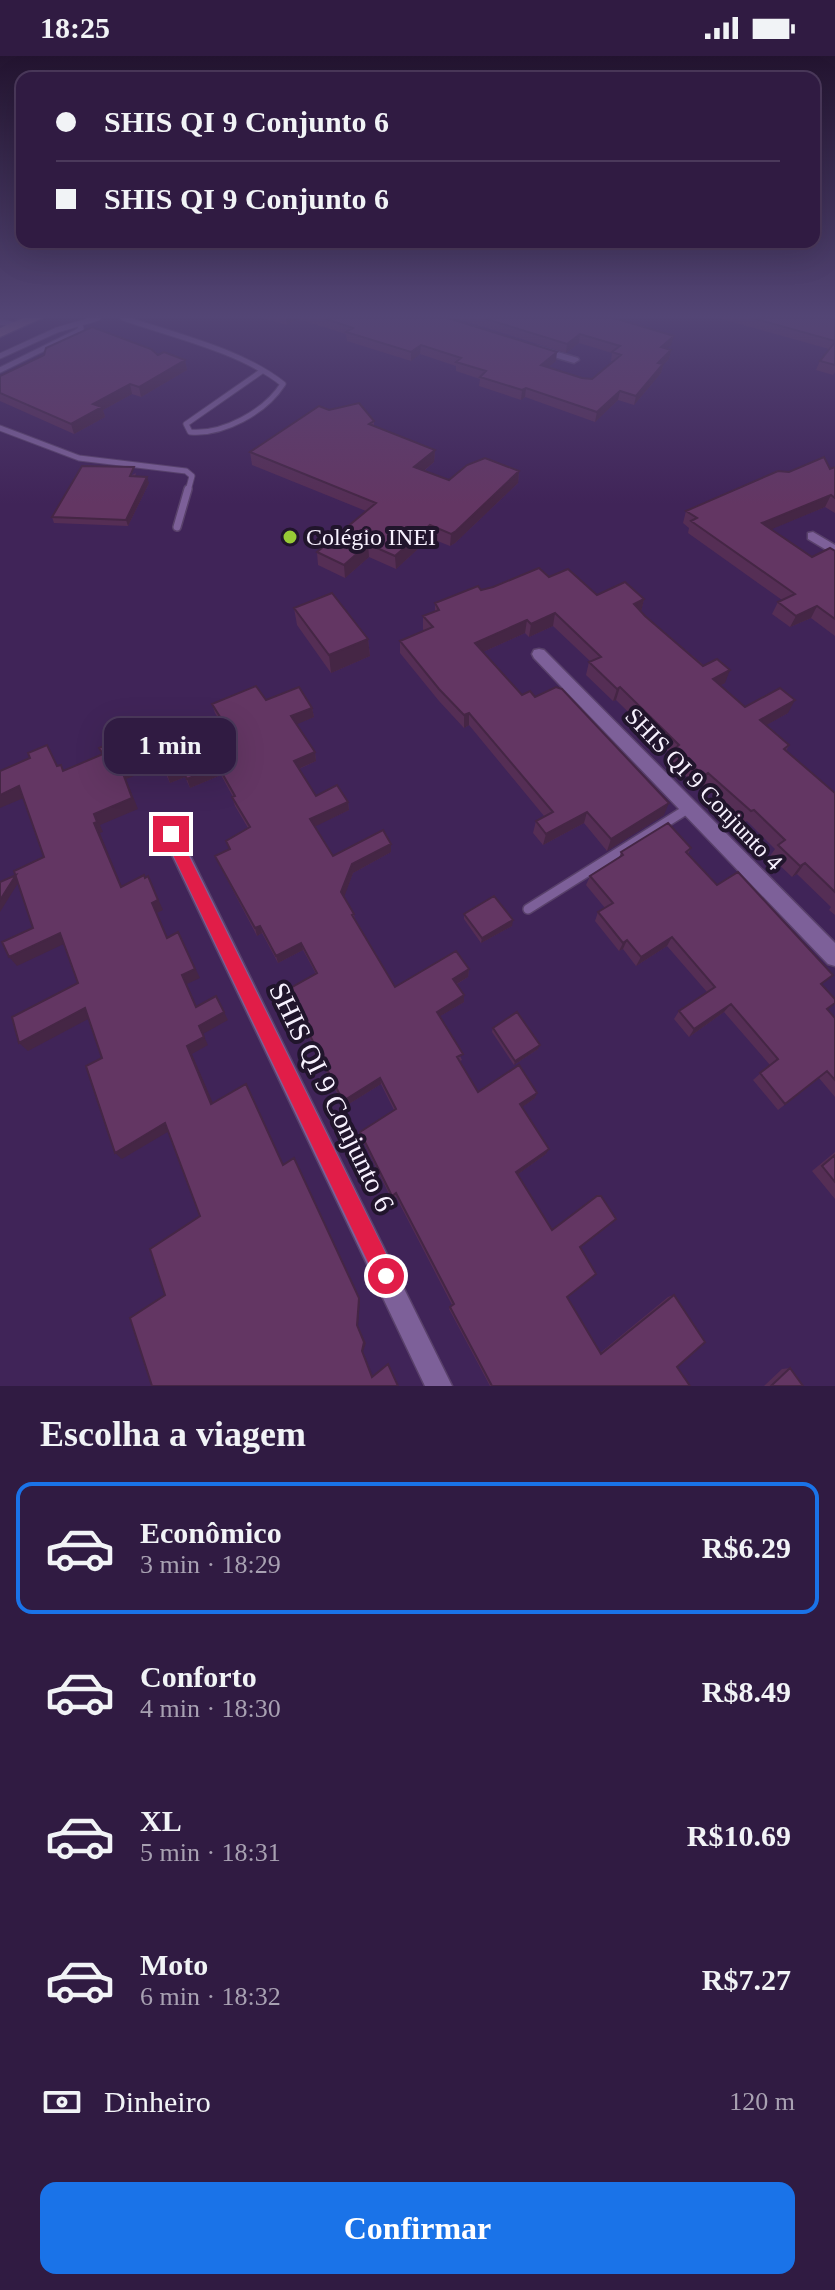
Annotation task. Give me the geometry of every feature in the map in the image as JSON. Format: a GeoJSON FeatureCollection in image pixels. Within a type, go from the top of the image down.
{"type":"FeatureCollection","features":[{"type":"Feature","properties":{"kind":"street"},"geometry":{"type":"LineString","coordinates":[[813,536],[835,551]]}},
{"type":"Feature","properties":{"kind":"street","name":"SHIS QI 9 Conjunto 4"},"geometry":{"type":"LineString","coordinates":[[539,654],[835,957]]}},
{"type":"Feature","properties":{"kind":"street","name":"SHIS QI 9 Conjunto 6"},"geometry":{"type":"LineString","coordinates":[[171,834],[439,1386]]}},
{"type":"Feature","properties":{"kind":"lane"},"geometry":{"type":"LineString","coordinates":[[248,380],[198,413],[185,428],[196,434],[211,433],[269,400],[283,384],[280,380]]}},
{"type":"Feature","properties":{"kind":"lane"},"geometry":{"type":"LineString","coordinates":[[0,428],[71,457],[186,471],[192,476],[177,527]]}},
{"type":"Feature","properties":{"kind":"lane"},"geometry":{"type":"LineString","coordinates":[[528,909],[689,808]]}},
{"type":"Feature","properties":{"kind":"building"},"geometry":{"type":"Polygon","coordinates":[[[0,380],[151,380],[139,387],[130,384],[93,404],[102,407],[71,424],[0,393],[0,380]]]}},
{"type":"Feature","properties":{"kind":"building"},"geometry":{"type":"Polygon","coordinates":[[[490,380],[649,380],[636,396],[620,391],[597,412],[526,388],[522,390],[490,380]]]}},
{"type":"Feature","properties":{"kind":"building"},"geometry":{"type":"Polygon","coordinates":[[[359,403],[374,421],[369,424],[435,450],[414,467],[449,480],[467,465],[485,458],[519,471],[451,534],[430,525],[395,556],[368,544],[344,565],[317,552],[376,503],[250,452],[319,406],[329,410],[359,403]]]}},
{"type":"Feature","properties":{"kind":"building"},"geometry":{"type":"Polygon","coordinates":[[[824,457],[830,469],[835,467],[835,498],[831,495],[762,523],[812,557],[830,548],[835,551],[835,619],[817,606],[796,616],[778,602],[795,594],[691,521],[697,518],[686,511],[778,471],[789,472],[824,457]]]}},
{"type":"Feature","properties":{"kind":"building"},"geometry":{"type":"Polygon","coordinates":[[[82,466],[134,467],[130,476],[147,477],[126,520],[52,517],[82,466]]]}},
{"type":"Feature","properties":{"kind":"building"},"geometry":{"type":"Polygon","coordinates":[[[539,568],[549,577],[568,569],[597,595],[625,582],[644,599],[634,604],[645,616],[703,666],[717,659],[730,670],[713,679],[745,707],[780,688],[795,700],[760,720],[789,745],[784,749],[835,793],[835,892],[805,863],[800,866],[778,845],[785,840],[754,810],[751,811],[708,773],[703,776],[675,748],[679,745],[620,687],[617,689],[589,662],[601,657],[555,613],[531,624],[527,620],[475,643],[522,695],[530,691],[535,697],[556,687],[562,689],[669,803],[611,839],[587,812],[546,834],[536,821],[553,812],[469,713],[464,715],[439,689],[400,641],[433,627],[423,616],[439,610],[435,603],[478,586],[481,590],[493,587],[539,568]]]}},
{"type":"Feature","properties":{"kind":"building"},"geometry":{"type":"Polygon","coordinates":[[[332,593],[368,639],[329,655],[294,608],[332,593]]]}},
{"type":"Feature","properties":{"kind":"building"},"geometry":{"type":"Polygon","coordinates":[[[256,686],[266,700],[299,687],[312,708],[291,716],[315,752],[294,761],[316,796],[337,785],[348,802],[310,819],[333,856],[383,830],[391,844],[352,864],[341,892],[395,987],[456,951],[469,969],[453,979],[464,995],[437,1012],[463,1054],[457,1057],[478,1092],[519,1065],[537,1093],[520,1104],[549,1149],[516,1172],[552,1230],[597,1196],[601,1196],[616,1219],[580,1247],[596,1274],[567,1297],[601,1354],[674,1295],[705,1342],[677,1367],[690,1386],[492,1386],[450,1307],[454,1304],[396,1193],[392,1196],[360,1132],[396,1109],[380,1078],[343,1101],[287,990],[317,973],[301,943],[276,956],[260,926],[255,928],[215,856],[230,849],[226,841],[250,827],[232,797],[235,796],[218,766],[187,779],[181,768],[167,774],[156,753],[171,747],[169,743],[222,720],[212,704],[256,686]]]}},
{"type":"Feature","properties":{"kind":"building"},"geometry":{"type":"Polygon","coordinates":[[[118,740],[129,765],[121,768],[132,798],[94,814],[97,822],[94,823],[121,887],[144,875],[145,878],[148,876],[158,900],[152,903],[167,938],[178,932],[195,969],[182,975],[196,1007],[216,996],[224,1012],[199,1026],[204,1037],[187,1046],[211,1104],[246,1084],[283,1165],[294,1158],[359,1298],[357,1325],[364,1342],[362,1351],[372,1377],[388,1364],[398,1386],[152,1386],[130,1318],[165,1295],[150,1249],[200,1216],[165,1123],[115,1153],[86,1066],[102,1058],[85,1008],[19,1043],[12,1017],[78,983],[60,933],[9,957],[2,942],[33,928],[14,871],[44,857],[19,786],[0,795],[0,771],[30,758],[28,753],[47,745],[57,766],[61,765],[63,771],[103,754],[99,748],[118,740]]]}},
{"type":"Feature","properties":{"kind":"building"},"geometry":{"type":"Polygon","coordinates":[[[668,823],[691,848],[686,852],[717,885],[738,872],[833,975],[821,984],[835,999],[835,1003],[827,1009],[835,1018],[835,1080],[827,1071],[785,1104],[760,1073],[778,1059],[731,1004],[694,1029],[679,1011],[715,987],[672,937],[641,957],[627,940],[623,943],[598,912],[613,903],[590,876],[623,855],[621,852],[668,823]]]}},
{"type":"Feature","properties":{"kind":"building"},"geometry":{"type":"Polygon","coordinates":[[[16,875],[0,900],[0,882],[16,875]]]}},
{"type":"Feature","properties":{"kind":"building"},"geometry":{"type":"Polygon","coordinates":[[[494,896],[513,920],[482,938],[464,914],[494,896]]]}},
{"type":"Feature","properties":{"kind":"building"},"geometry":{"type":"Polygon","coordinates":[[[517,1012],[540,1045],[515,1061],[493,1028],[517,1012]]]}},
{"type":"Feature","properties":{"kind":"building"},"geometry":{"type":"Polygon","coordinates":[[[835,1155],[835,1182],[822,1166],[835,1155]]]}},
{"type":"Feature","properties":{"kind":"building"},"geometry":{"type":"Polygon","coordinates":[[[790,1368],[803,1386],[771,1386],[790,1368]]]}},
{"type":"Feature","properties":{"kind":"place","name":"Colégio INEI"},"geometry":{"type":"Point","coordinates":[290,537]}},
{"type":"Feature","properties":{"kind":"route"},"geometry":{"type":"LineString","coordinates":[[171,834],[386,1276]]}}]}
